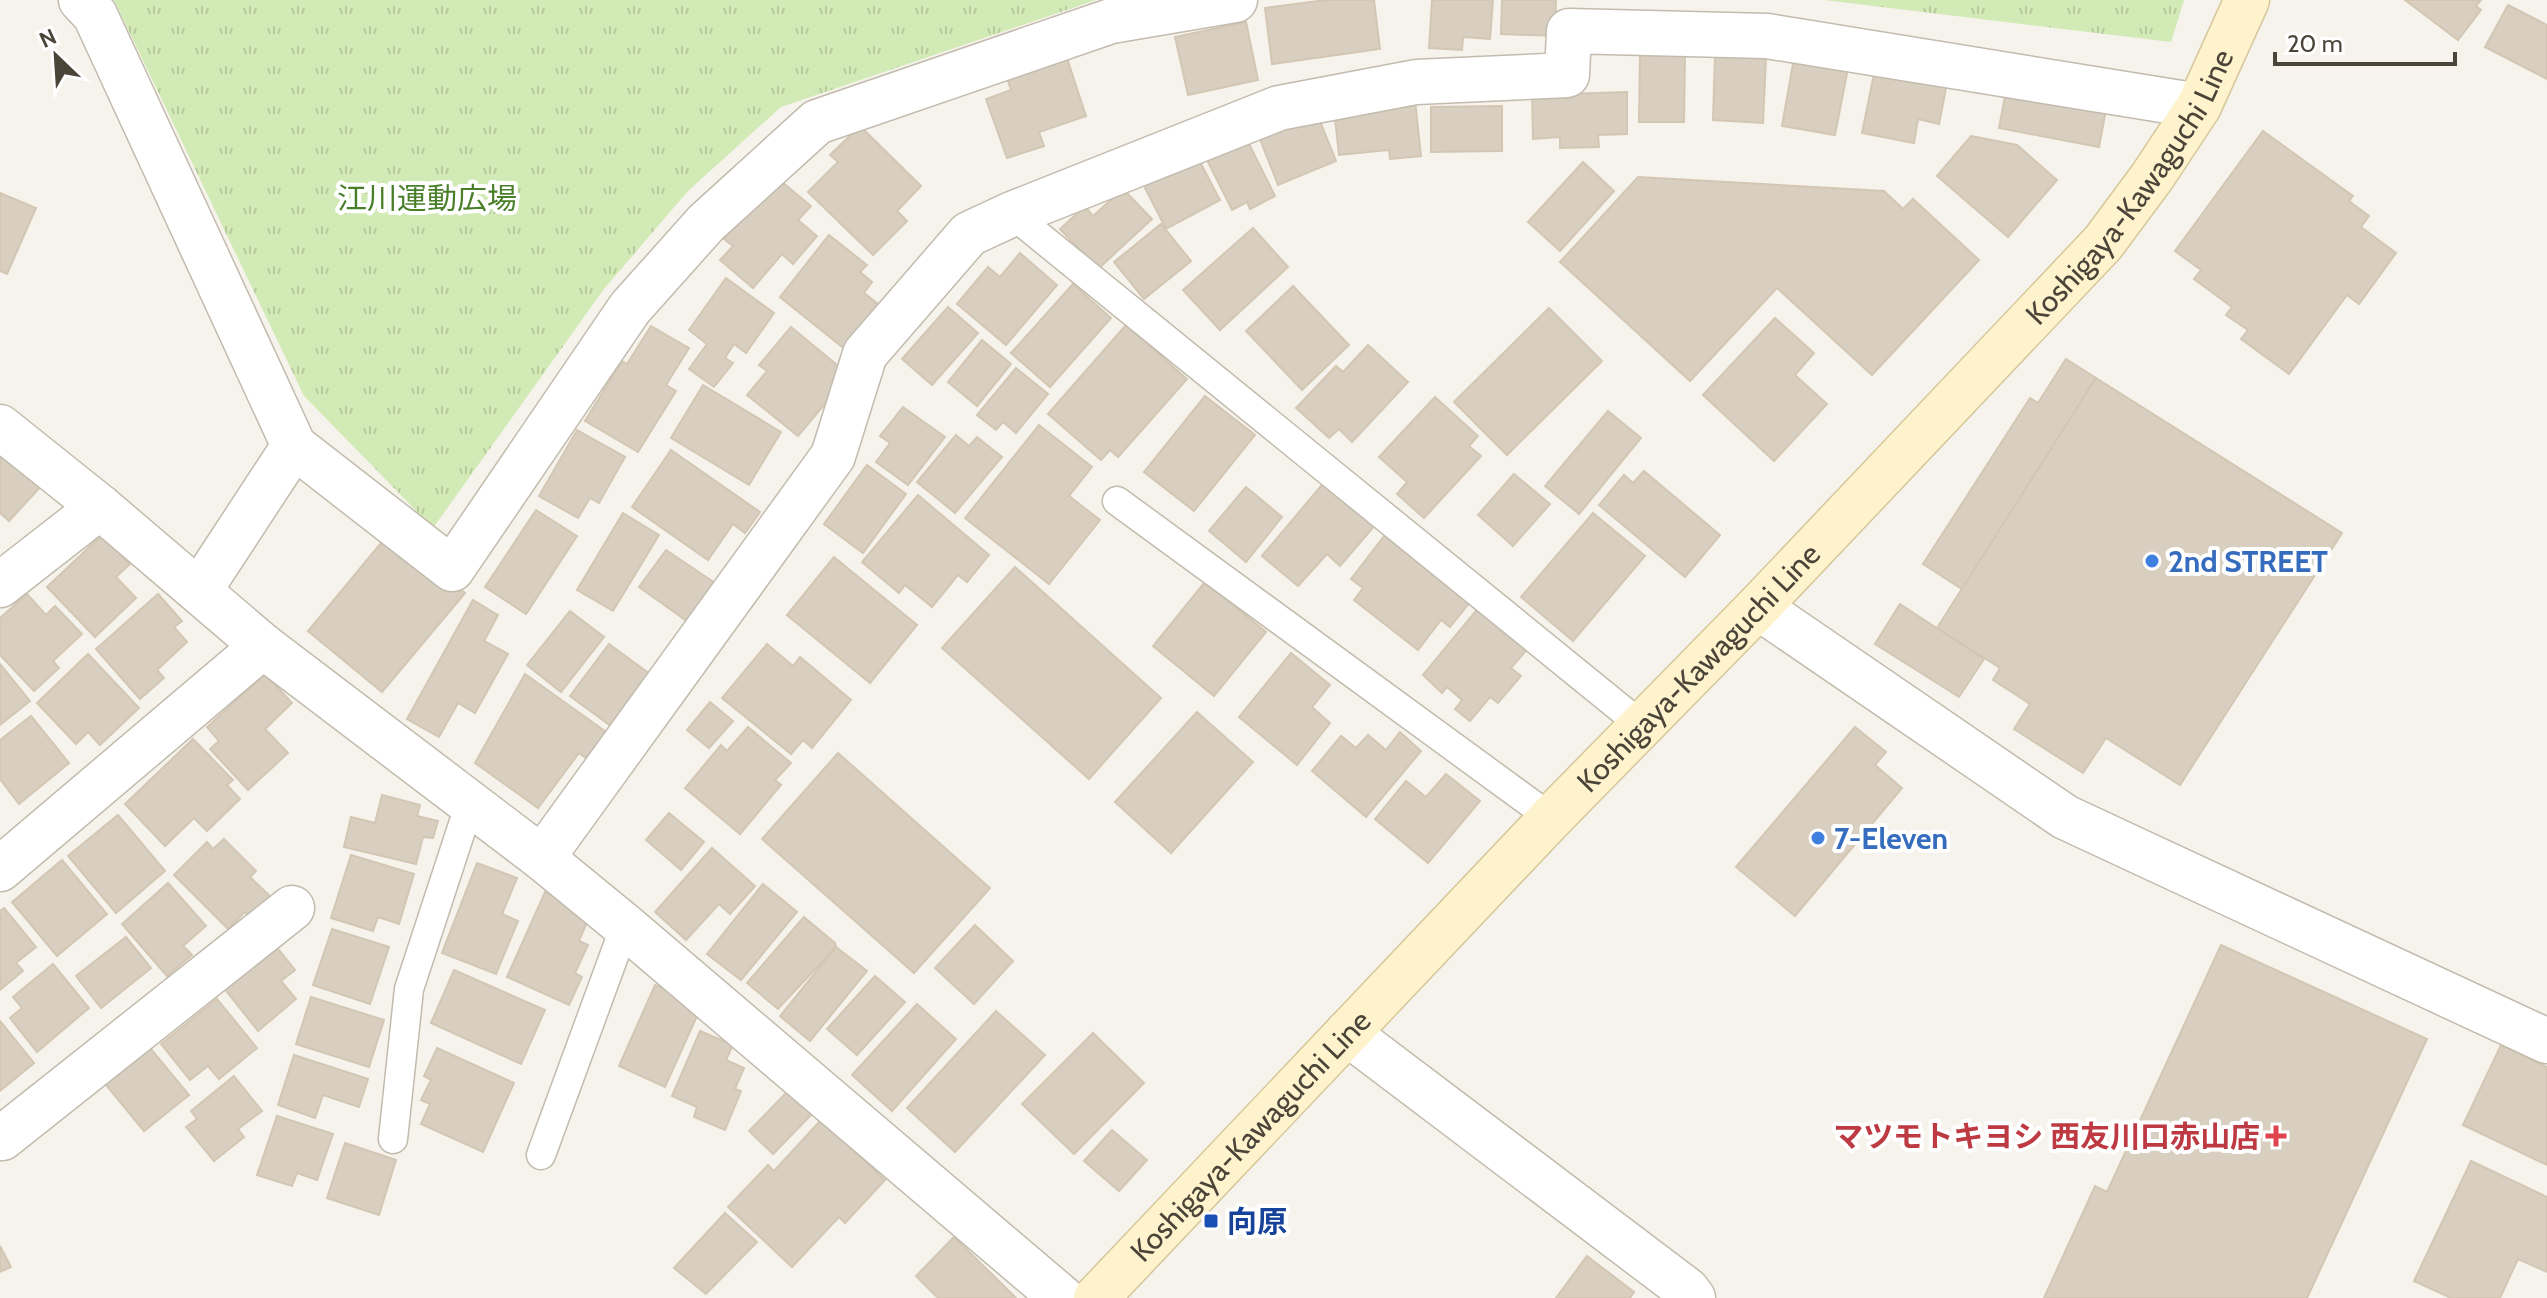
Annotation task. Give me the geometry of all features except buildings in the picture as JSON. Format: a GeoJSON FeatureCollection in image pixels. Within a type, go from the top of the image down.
{"type":"FeatureCollection","features":[{"type":"Feature","properties":{"kind":"main road","name":"Koshigaya-Kawaguchi Line"},"geometry":{"type":"LineString","coordinates":[[1096,1298],[2103,243],[2199,106],[2247,0]]}},
{"type":"Feature","properties":{"kind":"street"},"geometry":{"type":"LineString","coordinates":[[81,0],[95,15],[294,446],[452,569],[630,308],[706,223],[817,122],[1111,21],[1235,0]]}},
{"type":"Feature","properties":{"kind":"street"},"geometry":{"type":"LineString","coordinates":[[542,858],[833,456],[865,354],[969,234],[1012,214],[1279,108],[1416,82],[1567,75],[1569,16],[1767,36],[2199,106]]}},
{"type":"Feature","properties":{"kind":"street"},"geometry":{"type":"LineString","coordinates":[[0,427],[100,507],[263,646],[542,858],[625,926],[1062,1298]]}},
{"type":"Feature","properties":{"kind":"street"},"geometry":{"type":"LineString","coordinates":[[199,591],[294,446]]}},
{"type":"Feature","properties":{"kind":"street"},"geometry":{"type":"LineString","coordinates":[[0,585],[100,507]]}},
{"type":"Feature","properties":{"kind":"street"},"geometry":{"type":"LineString","coordinates":[[1758,607],[2065,817],[2547,1041]]}},
{"type":"Feature","properties":{"kind":"street"},"geometry":{"type":"LineString","coordinates":[[0,869],[263,646]]}},
{"type":"Feature","properties":{"kind":"street"},"geometry":{"type":"LineString","coordinates":[[0,1137],[292,908]]}},
{"type":"Feature","properties":{"kind":"street"},"geometry":{"type":"LineString","coordinates":[[1347,1033],[1687,1290],[1693,1298]]}},
{"type":"Feature","properties":{"kind":"lane"},"geometry":{"type":"LineString","coordinates":[[1012,214],[1641,725]]}},
{"type":"Feature","properties":{"kind":"lane"},"geometry":{"type":"LineString","coordinates":[[1117,501],[1551,818]]}},
{"type":"Feature","properties":{"kind":"lane"},"geometry":{"type":"LineString","coordinates":[[393,1139],[409,989],[470,803]]}},
{"type":"Feature","properties":{"kind":"lane"},"geometry":{"type":"LineString","coordinates":[[541,1155],[625,926]]}},
{"type":"Feature","properties":{"kind":"green space","name":"江川運動広場"},"geometry":{"type":"Polygon","coordinates":[[[114,0],[1096,0],[781,107],[688,191],[604,289],[433,528],[304,396],[114,0]]]}},
{"type":"Feature","properties":{"kind":"green space"},"geometry":{"type":"Polygon","coordinates":[[[1824,0],[2184,0],[2171,42],[1824,0]]]}},
{"type":"Feature","properties":{"kind":"place","name":"2nd STREET"},"geometry":{"type":"Point","coordinates":[2152,561]}},
{"type":"Feature","properties":{"kind":"place","name":"7-Eleven"},"geometry":{"type":"Point","coordinates":[1818,838]}},
{"type":"Feature","properties":{"kind":"place","name":"マツモトキヨシ 西友川口赤山店"},"geometry":{"type":"Point","coordinates":[2276,1136]}},
{"type":"Feature","properties":{"kind":"place","name":"向原"},"geometry":{"type":"Point","coordinates":[1211,1221]}}]}
